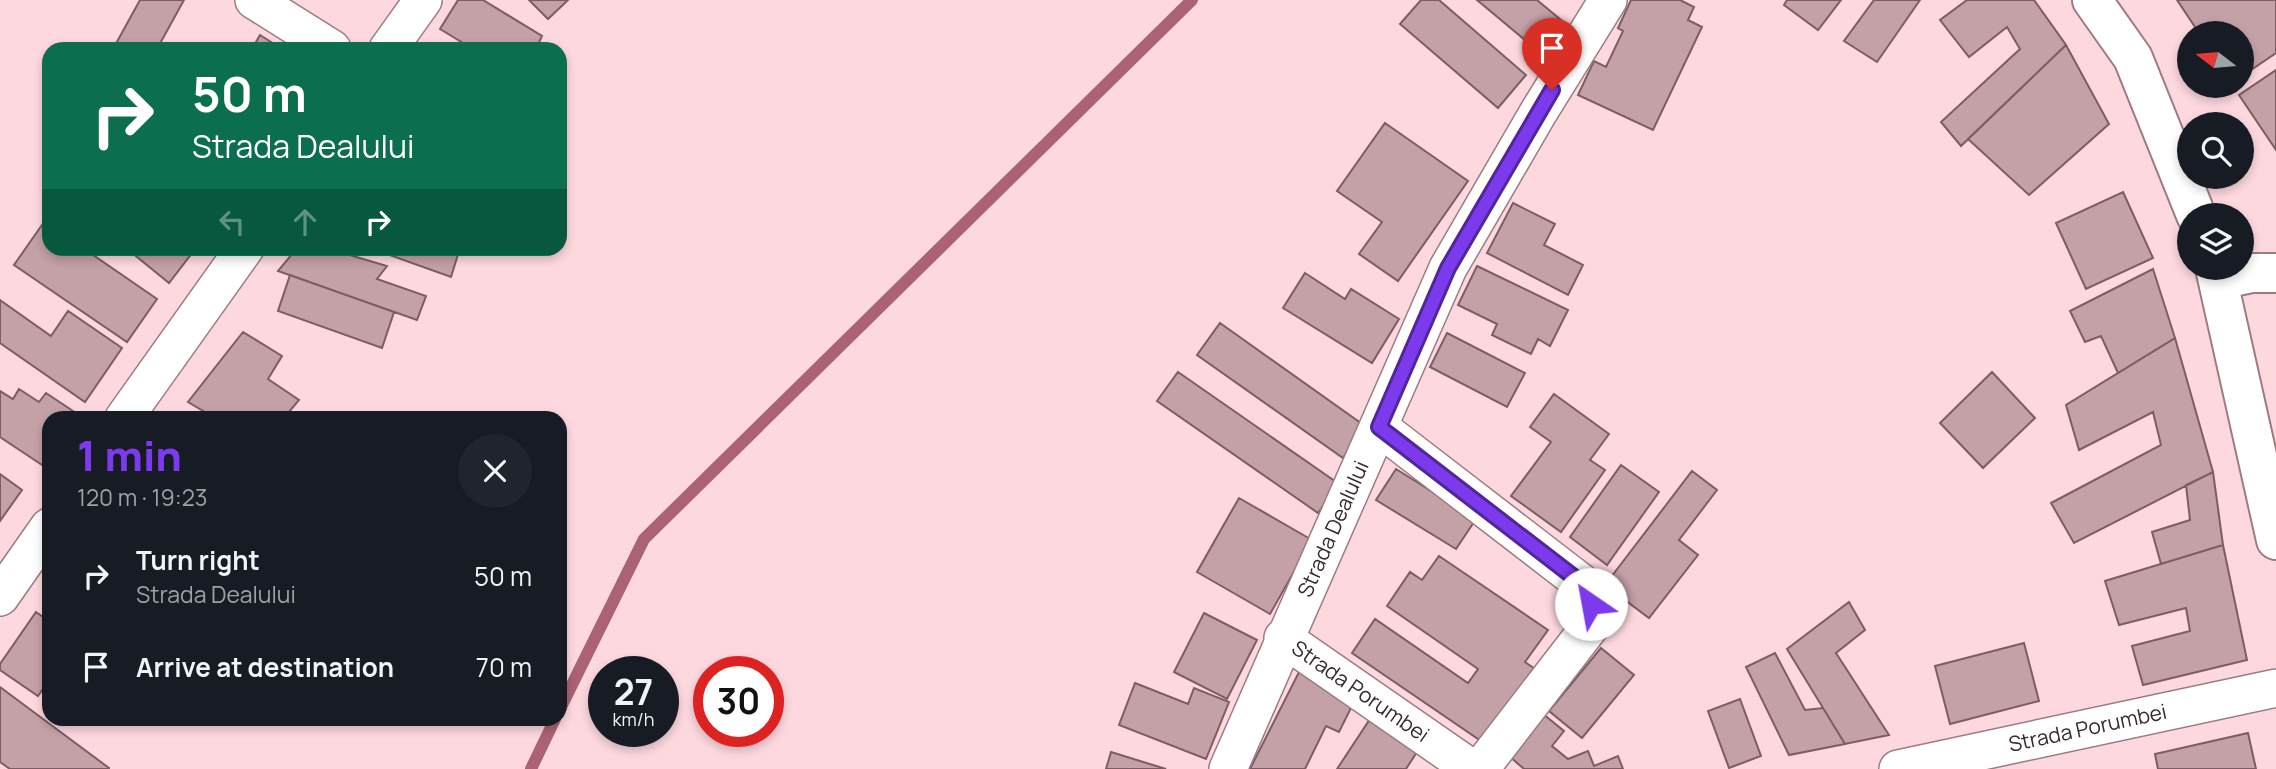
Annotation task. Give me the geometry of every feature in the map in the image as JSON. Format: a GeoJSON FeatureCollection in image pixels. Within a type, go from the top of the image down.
{"type":"FeatureCollection","features":[{"type":"Feature","properties":{"kind":"main road"},"geometry":{"type":"LineString","coordinates":[[2092,0],[2133,58],[2191,203]]}},
{"type":"Feature","properties":{"kind":"main road"},"geometry":{"type":"LineString","coordinates":[[2254,273],[2276,273]]}},
{"type":"Feature","properties":{"kind":"main road"},"geometry":{"type":"LineString","coordinates":[[2218,280],[2276,537]]}},
{"type":"Feature","properties":{"kind":"street"},"geometry":{"type":"LineString","coordinates":[[254,0],[321,42]]}},
{"type":"Feature","properties":{"kind":"street"},"geometry":{"type":"LineString","coordinates":[[393,42],[423,0]]}},
{"type":"Feature","properties":{"kind":"street","name":"Strada Dealului"},"geometry":{"type":"LineString","coordinates":[[1228,769],[1283,638],[1448,268],[1538,113],[1608,0]]}},
{"type":"Feature","properties":{"kind":"street"},"geometry":{"type":"LineString","coordinates":[[129,411],[239,256]]}},
{"type":"Feature","properties":{"kind":"street"},"geometry":{"type":"LineString","coordinates":[[1379,427],[1588,588],[1595,620],[1480,769]]}},
{"type":"Feature","properties":{"kind":"street"},"geometry":{"type":"LineString","coordinates":[[0,597],[42,537]]}},
{"type":"Feature","properties":{"kind":"street","name":"Strada Porumbei"},"geometry":{"type":"LineString","coordinates":[[1283,638],[1472,769]]}},
{"type":"Feature","properties":{"kind":"street","name":"Strada Porumbei"},"geometry":{"type":"LineString","coordinates":[[1898,769],[2276,688]]}},
{"type":"Feature","properties":{"kind":"building"},"geometry":{"type":"Polygon","coordinates":[[[140,0],[184,0],[161,42],[117,42],[140,0]]]}},
{"type":"Feature","properties":{"kind":"building"},"geometry":{"type":"Polygon","coordinates":[[[458,0],[483,0],[542,36],[539,42],[461,42],[440,29],[458,0]]]}},
{"type":"Feature","properties":{"kind":"building"},"geometry":{"type":"Polygon","coordinates":[[[529,0],[568,0],[548,19],[529,0]]]}},
{"type":"Feature","properties":{"kind":"building"},"geometry":{"type":"Polygon","coordinates":[[[1421,0],[1439,0],[1526,75],[1498,108],[1400,24],[1421,0]]]}},
{"type":"Feature","properties":{"kind":"building"},"geometry":{"type":"Polygon","coordinates":[[[1477,0],[1537,0],[1561,20],[1537,50],[1477,0]]]}},
{"type":"Feature","properties":{"kind":"building"},"geometry":{"type":"Polygon","coordinates":[[[1631,0],[1680,0],[1694,7],[1688,20],[1702,27],[1653,130],[1578,95],[1594,61],[1606,67],[1623,31],[1618,28],[1631,0]]]}},
{"type":"Feature","properties":{"kind":"building"},"geometry":{"type":"Polygon","coordinates":[[[1787,0],[1841,0],[1818,30],[1784,5],[1787,0]]]}},
{"type":"Feature","properties":{"kind":"building"},"geometry":{"type":"Polygon","coordinates":[[[1874,0],[1920,0],[1877,62],[1844,41],[1874,0]]]}},
{"type":"Feature","properties":{"kind":"building"},"geometry":{"type":"Polygon","coordinates":[[[1967,0],[2034,0],[2066,45],[1961,146],[1941,122],[2020,49],[2007,27],[1969,57],[1940,20],[1967,0]]]}},
{"type":"Feature","properties":{"kind":"building"},"geometry":{"type":"Polygon","coordinates":[[[2177,0],[2276,0],[2276,53],[2254,68],[2254,21],[2191,21],[2177,0]]]}},
{"type":"Feature","properties":{"kind":"building"},"geometry":{"type":"Polygon","coordinates":[[[260,35],[271,42],[256,42],[260,35]]]}},
{"type":"Feature","properties":{"kind":"building"},"geometry":{"type":"Polygon","coordinates":[[[2066,45],[2109,124],[2029,195],[1968,139],[2066,45]]]}},
{"type":"Feature","properties":{"kind":"building"},"geometry":{"type":"Polygon","coordinates":[[[2276,70],[2276,150],[2254,117],[2254,112],[2250,112],[2241,98],[2254,98],[2254,85],[2276,70]]]}},
{"type":"Feature","properties":{"kind":"building"},"geometry":{"type":"Polygon","coordinates":[[[1385,123],[1468,181],[1398,281],[1359,254],[1382,222],[1337,191],[1385,123]]]}},
{"type":"Feature","properties":{"kind":"building"},"geometry":{"type":"Polygon","coordinates":[[[2123,192],[2153,258],[2086,289],[2056,223],[2123,192]]]}},
{"type":"Feature","properties":{"kind":"building"},"geometry":{"type":"Polygon","coordinates":[[[1513,203],[1555,224],[1544,245],[1583,265],[1568,295],[1487,253],[1513,203]]]}},
{"type":"Feature","properties":{"kind":"building"},"geometry":{"type":"Polygon","coordinates":[[[42,225],[42,256],[95,256],[157,299],[127,342],[14,265],[42,225]]]}},
{"type":"Feature","properties":{"kind":"building"},"geometry":{"type":"Polygon","coordinates":[[[136,256],[190,256],[169,283],[136,256]]]}},
{"type":"Feature","properties":{"kind":"building"},"geometry":{"type":"Polygon","coordinates":[[[290,256],[353,256],[387,266],[377,279],[426,296],[417,320],[278,271],[290,256]]]}},
{"type":"Feature","properties":{"kind":"building"},"geometry":{"type":"Polygon","coordinates":[[[392,256],[458,256],[451,277],[392,256]]]}},
{"type":"Feature","properties":{"kind":"building"},"geometry":{"type":"Polygon","coordinates":[[[1477,266],[1568,310],[1550,346],[1538,339],[1531,354],[1492,335],[1497,324],[1458,305],[1477,266]]]}},
{"type":"Feature","properties":{"kind":"building"},"geometry":{"type":"Polygon","coordinates":[[[2153,269],[2175,338],[2118,373],[2101,336],[2085,342],[2070,311],[2153,269]]]}},
{"type":"Feature","properties":{"kind":"building"},"geometry":{"type":"Polygon","coordinates":[[[1305,273],[1345,299],[1351,289],[1399,319],[1372,363],[1283,308],[1305,273]]]}},
{"type":"Feature","properties":{"kind":"building"},"geometry":{"type":"Polygon","coordinates":[[[290,275],[394,312],[382,348],[278,311],[290,275]]]}},
{"type":"Feature","properties":{"kind":"building"},"geometry":{"type":"Polygon","coordinates":[[[0,300],[51,336],[68,311],[122,348],[85,402],[0,343],[0,300]]]}},
{"type":"Feature","properties":{"kind":"building"},"geometry":{"type":"Polygon","coordinates":[[[1220,323],[1365,426],[1343,458],[1197,355],[1220,323]]]}},
{"type":"Feature","properties":{"kind":"building"},"geometry":{"type":"Polygon","coordinates":[[[243,332],[282,356],[268,379],[299,400],[290,411],[203,411],[188,402],[243,332]]]}},
{"type":"Feature","properties":{"kind":"building"},"geometry":{"type":"Polygon","coordinates":[[[1447,333],[1525,373],[1507,407],[1430,367],[1447,333]]]}},
{"type":"Feature","properties":{"kind":"building"},"geometry":{"type":"Polygon","coordinates":[[[2175,338],[2213,472],[2074,543],[2051,503],[2161,445],[2153,412],[2079,450],[2066,405],[2175,338]]]}},
{"type":"Feature","properties":{"kind":"building"},"geometry":{"type":"Polygon","coordinates":[[[1178,372],[1339,484],[1318,513],[1157,401],[1178,372]]]}},
{"type":"Feature","properties":{"kind":"building"},"geometry":{"type":"Polygon","coordinates":[[[1992,372],[2035,418],[1983,468],[1940,423],[1992,372]]]}},
{"type":"Feature","properties":{"kind":"building"},"geometry":{"type":"Polygon","coordinates":[[[19,389],[39,402],[46,393],[73,411],[42,411],[42,465],[0,437],[0,391],[13,399],[19,389]]]}},
{"type":"Feature","properties":{"kind":"building"},"geometry":{"type":"Polygon","coordinates":[[[1554,394],[1609,434],[1590,460],[1605,470],[1561,532],[1511,496],[1551,442],[1530,427],[1554,394]]]}},
{"type":"Feature","properties":{"kind":"building"},"geometry":{"type":"Polygon","coordinates":[[[1621,465],[1659,492],[1607,565],[1570,537],[1621,465]]]}},
{"type":"Feature","properties":{"kind":"building"},"geometry":{"type":"Polygon","coordinates":[[[1396,469],[1476,519],[1456,549],[1376,500],[1396,469]]]}},
{"type":"Feature","properties":{"kind":"building"},"geometry":{"type":"Polygon","coordinates":[[[1692,471],[1717,490],[1679,540],[1698,555],[1649,618],[1605,585],[1692,471]]]}},
{"type":"Feature","properties":{"kind":"building"},"geometry":{"type":"Polygon","coordinates":[[[2213,472],[2223,545],[2161,564],[2152,532],[2190,520],[2186,485],[2213,472]]]}},
{"type":"Feature","properties":{"kind":"building"},"geometry":{"type":"Polygon","coordinates":[[[0,474],[22,490],[0,521],[0,474]]]}},
{"type":"Feature","properties":{"kind":"building"},"geometry":{"type":"Polygon","coordinates":[[[1239,498],[1312,540],[1270,614],[1197,572],[1239,498]]]}},
{"type":"Feature","properties":{"kind":"building"},"geometry":{"type":"Polygon","coordinates":[[[2223,545],[2247,660],[2143,685],[2132,646],[2190,631],[2186,608],[2119,625],[2105,581],[2223,545]]]}},
{"type":"Feature","properties":{"kind":"building"},"geometry":{"type":"Polygon","coordinates":[[[1439,556],[1548,630],[1525,662],[1535,669],[1484,743],[1352,653],[1375,619],[1468,683],[1478,669],[1387,606],[1410,572],[1422,580],[1439,556]]]}},
{"type":"Feature","properties":{"kind":"building"},"geometry":{"type":"Polygon","coordinates":[[[1849,602],[1865,630],[1836,653],[1889,735],[1845,744],[1787,649],[1849,602]]]}},
{"type":"Feature","properties":{"kind":"building"},"geometry":{"type":"Polygon","coordinates":[[[36,612],[42,616],[42,690],[38,696],[0,670],[0,664],[36,612]]]}},
{"type":"Feature","properties":{"kind":"building"},"geometry":{"type":"Polygon","coordinates":[[[1204,613],[1257,640],[1227,699],[1174,672],[1204,613]]]}},
{"type":"Feature","properties":{"kind":"building"},"geometry":{"type":"Polygon","coordinates":[[[2024,643],[2039,701],[1950,724],[1935,666],[2024,643]]]}},
{"type":"Feature","properties":{"kind":"building"},"geometry":{"type":"Polygon","coordinates":[[[1601,648],[1634,675],[1582,738],[1549,711],[1601,648]]]}},
{"type":"Feature","properties":{"kind":"building"},"geometry":{"type":"Polygon","coordinates":[[[1775,653],[1805,710],[1823,708],[1845,744],[1789,755],[1746,667],[1775,653]]]}},
{"type":"Feature","properties":{"kind":"building"},"geometry":{"type":"Polygon","coordinates":[[[1299,672],[1355,700],[1339,732],[1326,726],[1305,769],[1250,769],[1299,672]]]}},
{"type":"Feature","properties":{"kind":"building"},"geometry":{"type":"Polygon","coordinates":[[[1135,683],[1188,704],[1194,688],[1229,702],[1206,759],[1119,725],[1135,683]]]}},
{"type":"Feature","properties":{"kind":"building"},"geometry":{"type":"Polygon","coordinates":[[[0,687],[42,718],[42,726],[52,726],[109,769],[10,769],[0,762],[0,687]]]}},
{"type":"Feature","properties":{"kind":"building"},"geometry":{"type":"Polygon","coordinates":[[[1740,699],[1761,756],[1729,768],[1708,711],[1740,699]]]}},
{"type":"Feature","properties":{"kind":"building"},"geometry":{"type":"Polygon","coordinates":[[[1374,713],[1422,744],[1406,769],[1337,769],[1374,713]]]}},
{"type":"Feature","properties":{"kind":"building"},"geometry":{"type":"Polygon","coordinates":[[[1543,714],[1564,731],[1552,746],[1568,759],[1588,751],[1594,766],[1618,756],[1623,769],[1524,769],[1509,756],[1543,714]]]}},
{"type":"Feature","properties":{"kind":"building"},"geometry":{"type":"Polygon","coordinates":[[[2248,733],[2256,769],[2158,769],[2155,754],[2248,733]]]}},
{"type":"Feature","properties":{"kind":"building"},"geometry":{"type":"Polygon","coordinates":[[[1111,752],[1166,769],[1106,769],[1111,752]]]}},
{"type":"Feature","properties":{"kind":"waterway"},"geometry":{"type":"LineString","coordinates":[[567,695],[644,539],[1192,0]]}},
{"type":"Feature","properties":{"kind":"waterway"},"geometry":{"type":"LineString","coordinates":[[531,769],[552,726]]}},
{"type":"Feature","properties":{"kind":"route"},"geometry":{"type":"LineString","coordinates":[[1552,90],[1448,268],[1379,427],[1588,588],[1591,604]]}}]}
